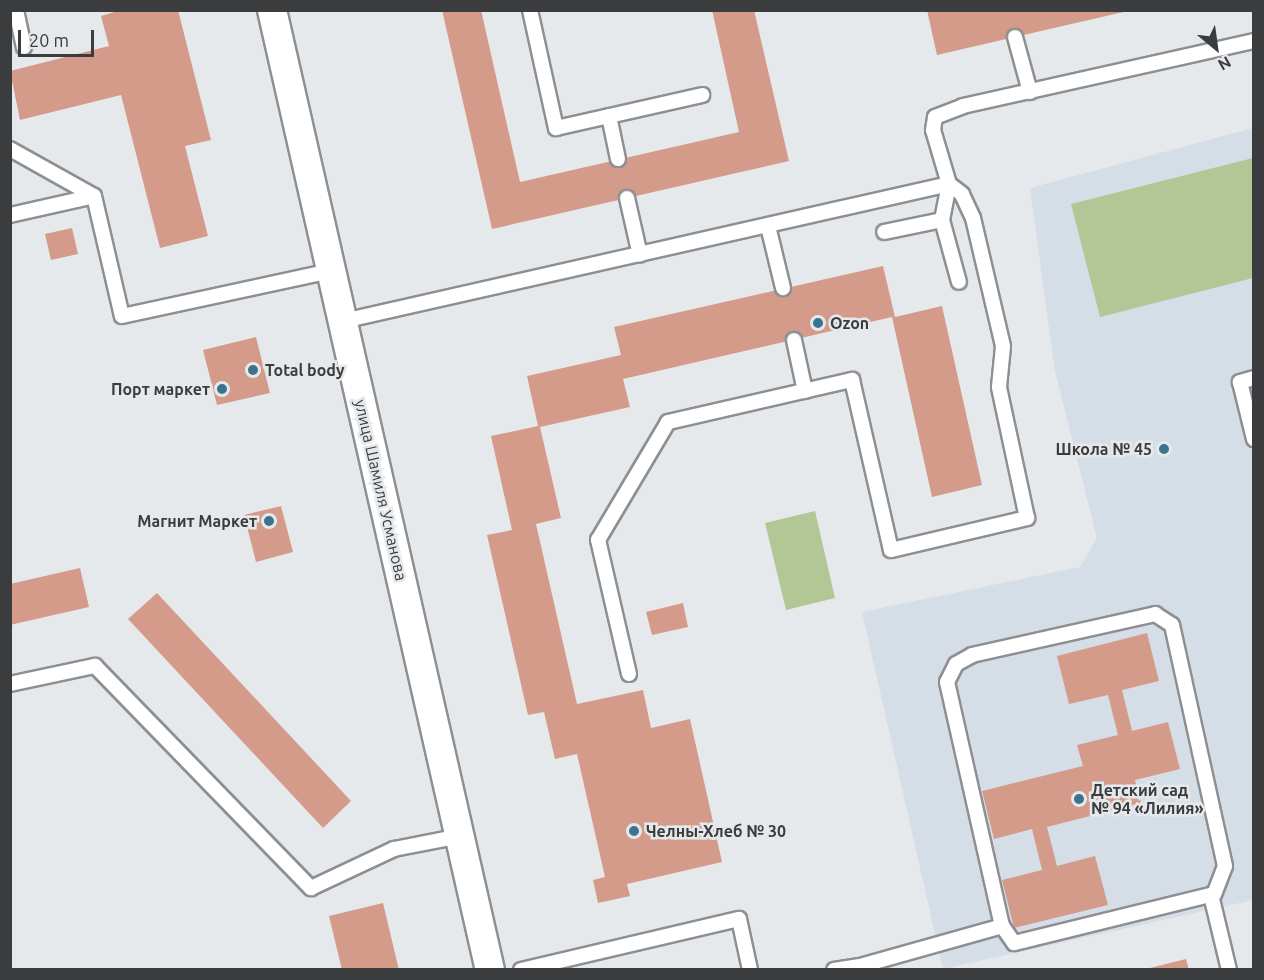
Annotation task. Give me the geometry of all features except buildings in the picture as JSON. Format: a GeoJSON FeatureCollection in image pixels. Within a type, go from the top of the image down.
{"type":"FeatureCollection","features":[{"type":"Feature","properties":{"kind":"street","name":"улица Шамиля Усманова"},"geometry":{"type":"LineString","coordinates":[[272,10],[490,969]]}},
{"type":"Feature","properties":{"kind":"lane"},"geometry":{"type":"LineString","coordinates":[[16,10],[24,47]]}},
{"type":"Feature","properties":{"kind":"lane"},"geometry":{"type":"LineString","coordinates":[[530,10],[556,128],[702,95]]}},
{"type":"Feature","properties":{"kind":"lane"},"geometry":{"type":"LineString","coordinates":[[1015,37],[1030,92]]}},
{"type":"Feature","properties":{"kind":"lane"},"geometry":{"type":"LineString","coordinates":[[959,282],[942,220],[948,184],[933,130],[935,117],[963,106],[1254,41]]}},
{"type":"Feature","properties":{"kind":"lane"},"geometry":{"type":"LineString","coordinates":[[609,116],[618,159]]}},
{"type":"Feature","properties":{"kind":"lane"},"geometry":{"type":"LineString","coordinates":[[10,149],[94,196],[122,316],[331,271]]}},
{"type":"Feature","properties":{"kind":"lane"},"geometry":{"type":"LineString","coordinates":[[343,321],[948,184],[962,194],[973,218],[1003,346],[999,387],[1028,518],[891,550],[852,380],[668,422],[598,540],[629,674]]}},
{"type":"Feature","properties":{"kind":"lane"},"geometry":{"type":"LineString","coordinates":[[10,215],[94,196]]}},
{"type":"Feature","properties":{"kind":"lane"},"geometry":{"type":"LineString","coordinates":[[627,198],[640,255]]}},
{"type":"Feature","properties":{"kind":"lane"},"geometry":{"type":"LineString","coordinates":[[884,232],[942,220]]}},
{"type":"Feature","properties":{"kind":"lane"},"geometry":{"type":"LineString","coordinates":[[768,226],[783,288]]}},
{"type":"Feature","properties":{"kind":"lane"},"geometry":{"type":"LineString","coordinates":[[794,340],[805,391]]}},
{"type":"Feature","properties":{"kind":"lane"},"geometry":{"type":"LineString","coordinates":[[1254,378],[1240,381],[1254,439]]}},
{"type":"Feature","properties":{"kind":"lane"},"geometry":{"type":"LineString","coordinates":[[1155,614],[1172,625],[1225,866],[1214,894],[1014,943],[1002,926],[947,682],[956,664],[972,655],[1155,614]]}},
{"type":"Feature","properties":{"kind":"lane"},"geometry":{"type":"LineString","coordinates":[[10,684],[95,666],[311,888],[394,849],[460,836]]}},
{"type":"Feature","properties":{"kind":"lane"},"geometry":{"type":"LineString","coordinates":[[1211,895],[1229,969]]}},
{"type":"Feature","properties":{"kind":"lane"},"geometry":{"type":"LineString","coordinates":[[521,969],[740,919],[750,969]]}},
{"type":"Feature","properties":{"kind":"lane"},"geometry":{"type":"LineString","coordinates":[[834,969],[871,963],[1002,926]]}},
{"type":"Feature","properties":{"kind":"shaded area","name":"Детский сад № 94 «Лилия»"},"geometry":{"type":"Polygon","coordinates":[[[1253,128],[1253,900],[943,969],[862,612],[1080,567],[1097,538],[1055,372],[1030,188],[1253,128]]]}},
{"type":"Feature","properties":{"kind":"green space"},"geometry":{"type":"Polygon","coordinates":[[[1253,158],[1253,278],[1100,317],[1071,204],[1253,158]]]}},
{"type":"Feature","properties":{"kind":"green space"},"geometry":{"type":"Polygon","coordinates":[[[815,511],[835,598],[786,610],[765,523],[815,511]]]}},
{"type":"Feature","properties":{"kind":"place","name":"Ozon"},"geometry":{"type":"Point","coordinates":[818,323]}},
{"type":"Feature","properties":{"kind":"place","name":"Total body"},"geometry":{"type":"Point","coordinates":[253,370]}},
{"type":"Feature","properties":{"kind":"place","name":"Порт маркет"},"geometry":{"type":"Point","coordinates":[222,389]}},
{"type":"Feature","properties":{"kind":"place","name":"Школа № 45"},"geometry":{"type":"Point","coordinates":[1164,449]}},
{"type":"Feature","properties":{"kind":"place","name":"Магнит Маркет"},"geometry":{"type":"Point","coordinates":[269,521]}},
{"type":"Feature","properties":{"kind":"place","name":"Детский сад № 94 «Лилия»"},"geometry":{"type":"Point","coordinates":[1079,799]}},
{"type":"Feature","properties":{"kind":"place","name":"Челны-Хлеб № 30"},"geometry":{"type":"Point","coordinates":[634,831]}}]}
